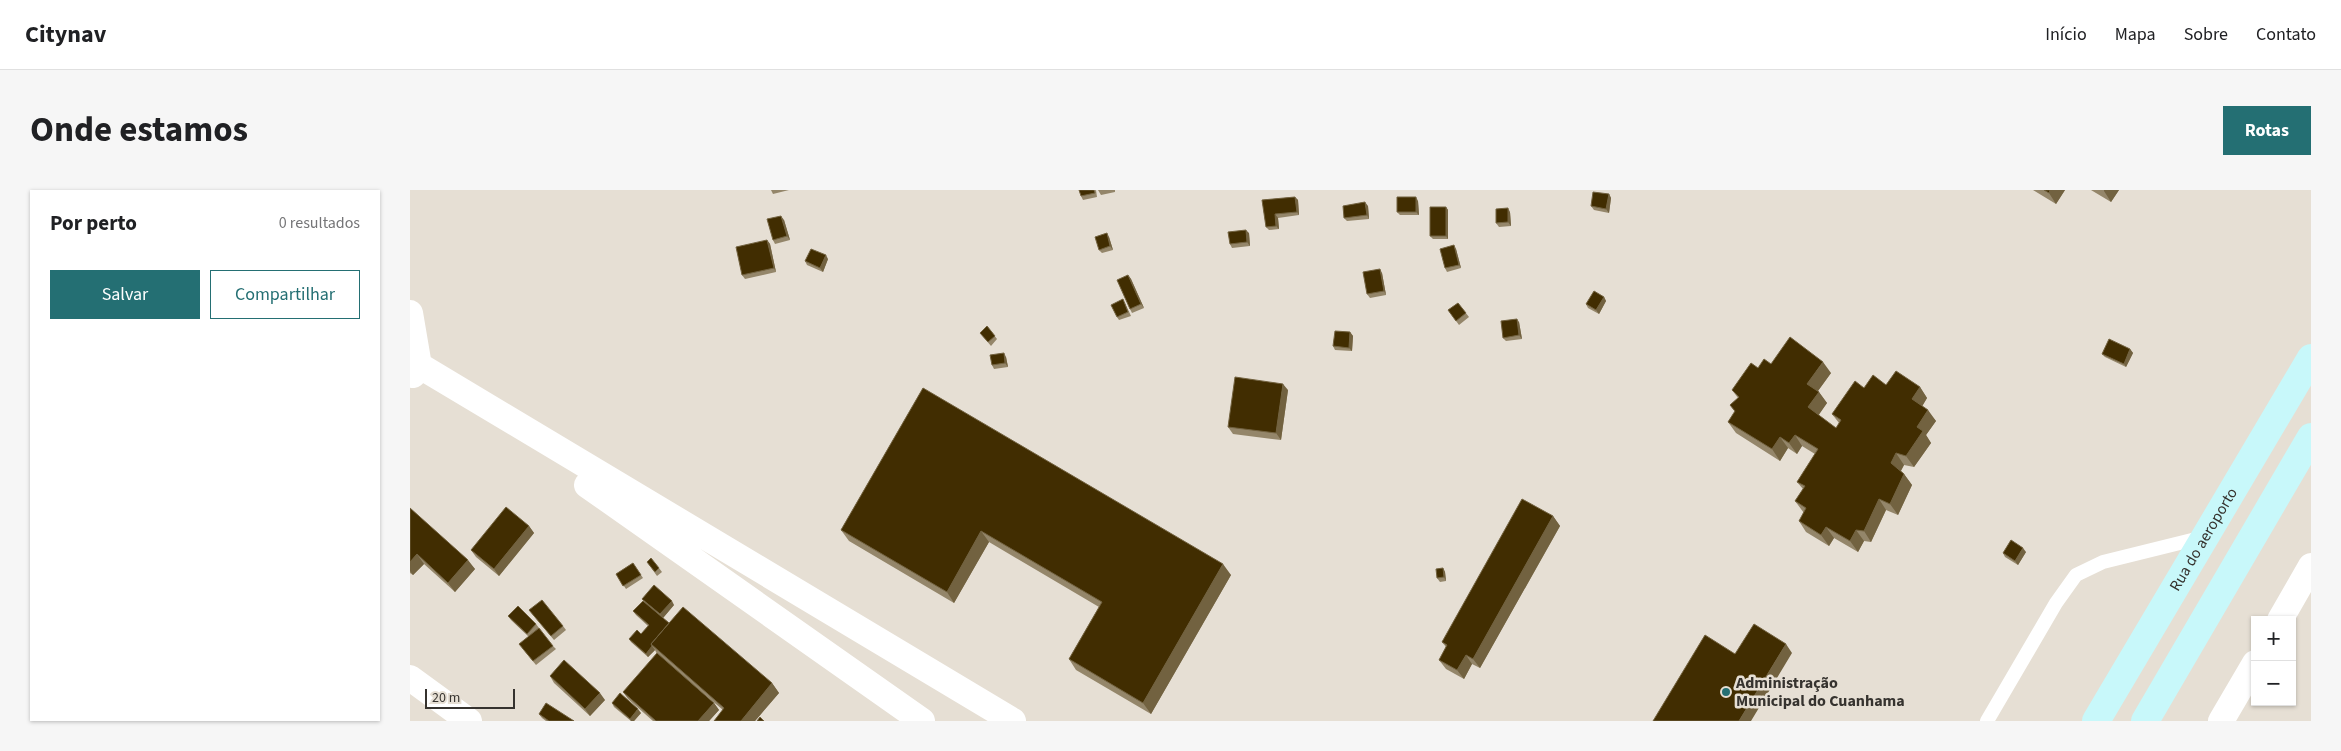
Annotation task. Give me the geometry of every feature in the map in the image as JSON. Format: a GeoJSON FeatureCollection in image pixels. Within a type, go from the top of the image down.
{"type":"FeatureCollection","features":[{"type":"Feature","properties":{"kind":"main road","name":"Rua do aeroporto"},"geometry":{"type":"LineString","coordinates":[[2096,721],[2311,358]]}},
{"type":"Feature","properties":{"kind":"main road"},"geometry":{"type":"LineString","coordinates":[[2144,721],[2311,437]]}},
{"type":"Feature","properties":{"kind":"street"},"geometry":{"type":"LineString","coordinates":[[410,313],[413,369]]}},
{"type":"Feature","properties":{"kind":"street"},"geometry":{"type":"LineString","coordinates":[[413,369],[922,721]]}},
{"type":"Feature","properties":{"kind":"street"},"geometry":{"type":"LineString","coordinates":[[413,369],[1013,721]]}},
{"type":"Feature","properties":{"kind":"street"},"geometry":{"type":"LineString","coordinates":[[2282,616],[2311,566]]}},
{"type":"Feature","properties":{"kind":"street"},"geometry":{"type":"LineString","coordinates":[[2221,721],[2251,670]]}},
{"type":"Feature","properties":{"kind":"street"},"geometry":{"type":"LineString","coordinates":[[410,678],[469,721]]}},
{"type":"Feature","properties":{"kind":"lane"},"geometry":{"type":"LineString","coordinates":[[1987,721],[2056,603],[2076,575],[2103,562],[2205,537]]}},
{"type":"Feature","properties":{"kind":"building"},"geometry":{"type":"Polygon","coordinates":[[[1079,190],[1094,190],[1095,193],[1081,196],[1079,190]]]}},
{"type":"Feature","properties":{"kind":"building"},"geometry":{"type":"Polygon","coordinates":[[[1593,192],[1609,194],[1606,209],[1591,206],[1593,192]]]}},
{"type":"Feature","properties":{"kind":"building"},"geometry":{"type":"Polygon","coordinates":[[[1295,197],[1297,212],[1275,214],[1276,226],[1266,227],[1262,200],[1295,197]]]}},
{"type":"Feature","properties":{"kind":"building"},"geometry":{"type":"Polygon","coordinates":[[[1397,197],[1416,197],[1416,212],[1397,212],[1397,197]]]}},
{"type":"Feature","properties":{"kind":"building"},"geometry":{"type":"Polygon","coordinates":[[[1365,202],[1367,215],[1344,218],[1343,206],[1365,202]]]}},
{"type":"Feature","properties":{"kind":"building"},"geometry":{"type":"Polygon","coordinates":[[[1430,207],[1446,207],[1446,236],[1430,236],[1430,207]]]}},
{"type":"Feature","properties":{"kind":"building"},"geometry":{"type":"Polygon","coordinates":[[[1508,208],[1508,222],[1496,223],[1496,209],[1508,208]]]}},
{"type":"Feature","properties":{"kind":"building"},"geometry":{"type":"Polygon","coordinates":[[[781,216],[787,236],[773,240],[767,219],[781,216]]]}},
{"type":"Feature","properties":{"kind":"building"},"geometry":{"type":"Polygon","coordinates":[[[1246,230],[1247,242],[1230,244],[1228,232],[1246,230]]]}},
{"type":"Feature","properties":{"kind":"building"},"geometry":{"type":"Polygon","coordinates":[[[1107,233],[1110,246],[1099,250],[1095,237],[1107,233]]]}},
{"type":"Feature","properties":{"kind":"building"},"geometry":{"type":"Polygon","coordinates":[[[767,240],[774,268],[742,275],[736,247],[767,240]]]}},
{"type":"Feature","properties":{"kind":"building"},"geometry":{"type":"Polygon","coordinates":[[[1454,245],[1459,265],[1445,268],[1440,249],[1454,245]]]}},
{"type":"Feature","properties":{"kind":"building"},"geometry":{"type":"Polygon","coordinates":[[[811,249],[826,255],[820,268],[805,261],[811,249]]]}},
{"type":"Feature","properties":{"kind":"building"},"geometry":{"type":"Polygon","coordinates":[[[1380,269],[1384,291],[1367,294],[1363,272],[1380,269]]]}},
{"type":"Feature","properties":{"kind":"building"},"geometry":{"type":"Polygon","coordinates":[[[1128,275],[1141,304],[1130,309],[1117,280],[1128,275]]]}},
{"type":"Feature","properties":{"kind":"building"},"geometry":{"type":"Polygon","coordinates":[[[1594,291],[1604,297],[1596,310],[1586,304],[1594,291]]]}},
{"type":"Feature","properties":{"kind":"building"},"geometry":{"type":"Polygon","coordinates":[[[1123,299],[1128,312],[1117,317],[1111,305],[1123,299]]]}},
{"type":"Feature","properties":{"kind":"building"},"geometry":{"type":"Polygon","coordinates":[[[1458,303],[1466,313],[1456,321],[1448,310],[1458,303]]]}},
{"type":"Feature","properties":{"kind":"building"},"geometry":{"type":"Polygon","coordinates":[[[1517,319],[1519,335],[1503,338],[1501,321],[1517,319]]]}},
{"type":"Feature","properties":{"kind":"building"},"geometry":{"type":"Polygon","coordinates":[[[987,326],[995,336],[988,342],[980,333],[987,326]]]}},
{"type":"Feature","properties":{"kind":"building"},"geometry":{"type":"Polygon","coordinates":[[[1335,331],[1350,332],[1349,348],[1333,346],[1335,331]]]}},
{"type":"Feature","properties":{"kind":"building"},"geometry":{"type":"Polygon","coordinates":[[[1790,337],[1823,362],[1807,384],[1819,392],[1808,407],[1836,428],[1841,420],[1832,414],[1855,381],[1864,388],[1873,375],[1886,385],[1896,371],[1920,387],[1912,399],[1928,410],[1917,427],[1923,431],[1906,456],[1896,453],[1891,463],[1904,474],[1890,504],[1879,499],[1864,531],[1856,530],[1850,541],[1826,527],[1821,535],[1799,521],[1806,508],[1795,501],[1805,486],[1797,482],[1818,449],[1795,435],[1789,443],[1780,437],[1772,449],[1728,422],[1735,411],[1730,405],[1739,397],[1732,390],[1751,363],[1758,368],[1764,359],[1771,364],[1790,337]]]}},
{"type":"Feature","properties":{"kind":"building"},"geometry":{"type":"Polygon","coordinates":[[[2109,339],[2130,349],[2124,364],[2102,354],[2109,339]]]}},
{"type":"Feature","properties":{"kind":"building"},"geometry":{"type":"Polygon","coordinates":[[[1004,353],[1005,363],[992,365],[990,355],[1004,353]]]}},
{"type":"Feature","properties":{"kind":"building"},"geometry":{"type":"Polygon","coordinates":[[[1235,377],[1283,384],[1276,433],[1228,427],[1235,377]]]}},
{"type":"Feature","properties":{"kind":"building"},"geometry":{"type":"Polygon","coordinates":[[[923,388],[1223,564],[1143,703],[1069,659],[1102,602],[981,531],[947,592],[841,530],[923,388]]]}},
{"type":"Feature","properties":{"kind":"building"},"geometry":{"type":"Polygon","coordinates":[[[1522,499],[1553,516],[1473,659],[1466,655],[1457,670],[1439,660],[1447,645],[1442,642],[1522,499]]]}},
{"type":"Feature","properties":{"kind":"building"},"geometry":{"type":"Polygon","coordinates":[[[506,507],[529,526],[494,569],[471,550],[506,507]]]}},
{"type":"Feature","properties":{"kind":"building"},"geometry":{"type":"Polygon","coordinates":[[[410,508],[468,560],[448,583],[417,554],[410,562],[410,508]]]}},
{"type":"Feature","properties":{"kind":"building"},"geometry":{"type":"Polygon","coordinates":[[[2011,540],[2023,548],[2015,561],[2003,553],[2011,540]]]}},
{"type":"Feature","properties":{"kind":"building"},"geometry":{"type":"Polygon","coordinates":[[[651,558],[659,568],[655,572],[647,562],[651,558]]]}},
{"type":"Feature","properties":{"kind":"building"},"geometry":{"type":"Polygon","coordinates":[[[633,563],[641,575],[623,586],[616,574],[633,563]]]}},
{"type":"Feature","properties":{"kind":"building"},"geometry":{"type":"Polygon","coordinates":[[[1443,568],[1444,577],[1437,578],[1436,569],[1443,568]]]}},
{"type":"Feature","properties":{"kind":"building"},"geometry":{"type":"Polygon","coordinates":[[[654,585],[672,601],[660,614],[642,599],[654,585]]]}},
{"type":"Feature","properties":{"kind":"building"},"geometry":{"type":"Polygon","coordinates":[[[542,600],[563,626],[551,636],[529,610],[542,600]]]}},
{"type":"Feature","properties":{"kind":"building"},"geometry":{"type":"Polygon","coordinates":[[[643,601],[669,623],[651,644],[652,646],[646,654],[629,639],[637,630],[641,634],[649,625],[633,611],[643,601]]]}},
{"type":"Feature","properties":{"kind":"building"},"geometry":{"type":"Polygon","coordinates":[[[518,606],[536,624],[527,634],[508,616],[518,606]]]}},
{"type":"Feature","properties":{"kind":"building"},"geometry":{"type":"Polygon","coordinates":[[[683,607],[772,683],[741,721],[714,721],[724,708],[651,644],[683,607]]]}},
{"type":"Feature","properties":{"kind":"building","name":"Administração Municipal do Cuanhama"},"geometry":{"type":"Polygon","coordinates":[[[1754,624],[1786,644],[1739,721],[1653,721],[1705,635],[1735,654],[1754,624]]]}},
{"type":"Feature","properties":{"kind":"building"},"geometry":{"type":"Polygon","coordinates":[[[539,628],[553,646],[533,661],[519,644],[539,628]]]}},
{"type":"Feature","properties":{"kind":"building"},"geometry":{"type":"Polygon","coordinates":[[[657,653],[714,703],[698,721],[656,721],[623,692],[657,653]]]}},
{"type":"Feature","properties":{"kind":"building"},"geometry":{"type":"Polygon","coordinates":[[[564,660],[600,693],[585,709],[550,676],[564,660]]]}},
{"type":"Feature","properties":{"kind":"building"},"geometry":{"type":"Polygon","coordinates":[[[620,693],[638,709],[630,719],[612,703],[620,693]]]}},
{"type":"Feature","properties":{"kind":"building"},"geometry":{"type":"Polygon","coordinates":[[[546,703],[574,721],[549,721],[539,714],[546,703]]]}},
{"type":"Feature","properties":{"kind":"place","name":"Administração Municipal do Cuanhama"},"geometry":{"type":"Point","coordinates":[1726,692]}}]}
